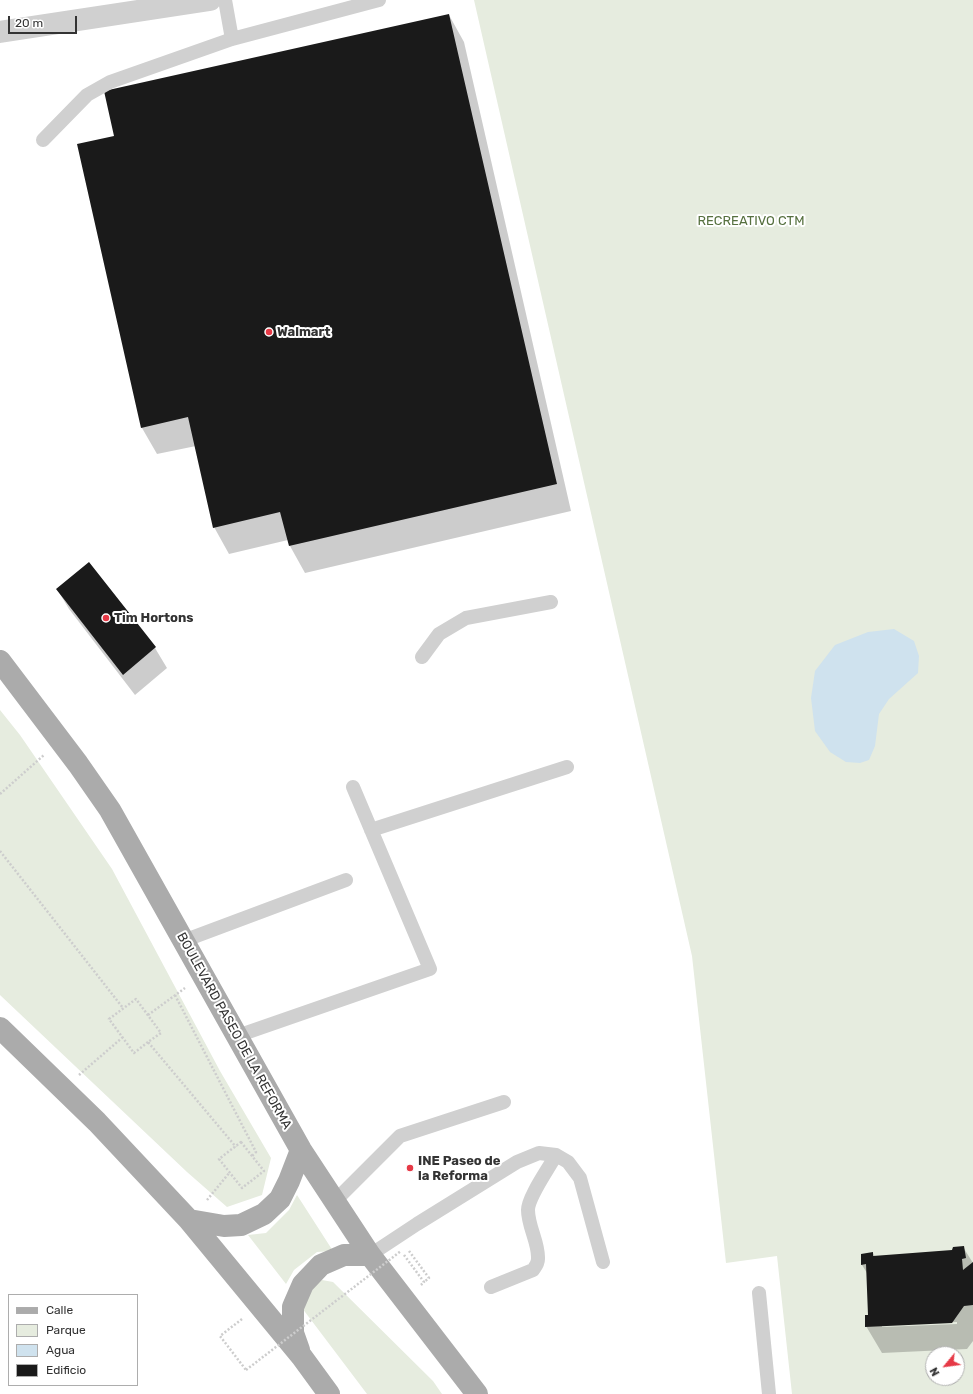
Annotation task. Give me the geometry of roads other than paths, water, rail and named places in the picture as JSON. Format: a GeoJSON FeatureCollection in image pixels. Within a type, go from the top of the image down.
{"type":"FeatureCollection","features":[{"type":"Feature","properties":{"kind":"main road","name":"BOULEVARD PASEO DE LA REFORMA"},"geometry":{"type":"LineString","coordinates":[[0,661],[60,740],[110,810],[301,1150],[370,1254],[477,1394]]}},
{"type":"Feature","properties":{"kind":"main road"},"geometry":{"type":"LineString","coordinates":[[0,1028],[97,1122],[190,1220],[302,1357],[329,1394]]}},
{"type":"Feature","properties":{"kind":"main road"},"geometry":{"type":"LineString","coordinates":[[190,1220],[224,1226],[241,1225],[264,1214],[280,1199],[301,1150]]}},
{"type":"Feature","properties":{"kind":"main road"},"geometry":{"type":"LineString","coordinates":[[302,1357],[293,1333],[293,1307],[303,1284],[321,1265],[344,1255],[370,1254]]}},
{"type":"Feature","properties":{"kind":"street"},"geometry":{"type":"LineString","coordinates":[[0,32],[210,0]]}},
{"type":"Feature","properties":{"kind":"lane"},"geometry":{"type":"LineString","coordinates":[[225,0],[232,39]]}},
{"type":"Feature","properties":{"kind":"lane"},"geometry":{"type":"LineString","coordinates":[[43,140],[87,95],[110,82],[232,39],[379,0]]}},
{"type":"Feature","properties":{"kind":"lane"},"geometry":{"type":"LineString","coordinates":[[422,657],[439,634],[466,618],[552,602]]}},
{"type":"Feature","properties":{"kind":"lane"},"geometry":{"type":"LineString","coordinates":[[371,830],[567,767]]}},
{"type":"Feature","properties":{"kind":"lane"},"geometry":{"type":"LineString","coordinates":[[237,1036],[430,970],[353,787]]}},
{"type":"Feature","properties":{"kind":"lane"},"geometry":{"type":"LineString","coordinates":[[183,941],[346,880]]}},
{"type":"Feature","properties":{"kind":"lane"},"geometry":{"type":"LineString","coordinates":[[335,1201],[400,1136],[504,1102]]}},
{"type":"Feature","properties":{"kind":"lane"},"geometry":{"type":"LineString","coordinates":[[370,1254],[517,1162],[539,1153],[556,1155],[568,1162],[580,1178],[603,1262]]}},
{"type":"Feature","properties":{"kind":"lane"},"geometry":{"type":"LineString","coordinates":[[491,1287],[532,1270],[537,1265],[538,1253],[529,1221],[528,1209],[530,1200],[556,1155]]}},
{"type":"Feature","properties":{"kind":"lane"},"geometry":{"type":"LineString","coordinates":[[759,1293],[769,1394]]}},
{"type":"Feature","properties":{"kind":"water"},"geometry":{"type":"Polygon","coordinates":[[[894,629],[914,641],[919,656],[918,673],[889,699],[879,714],[875,746],[869,760],[860,763],[846,762],[830,752],[815,731],[811,698],[815,671],[835,645],[868,632],[894,629]]]}},
{"type":"Feature","properties":{"kind":"place","name":"Walmart"},"geometry":{"type":"Point","coordinates":[269,332]}},
{"type":"Feature","properties":{"kind":"place","name":"Tim Hortons"},"geometry":{"type":"Point","coordinates":[106,618]}},
{"type":"Feature","properties":{"kind":"place","name":"INE Paseo de la Reforma"},"geometry":{"type":"Point","coordinates":[410,1168]}},
{"type":"Feature","properties":{"kind":"park label","name":"RECREATIVO CTM"},"geometry":{"type":"Point","coordinates":[751,221]}}]}
